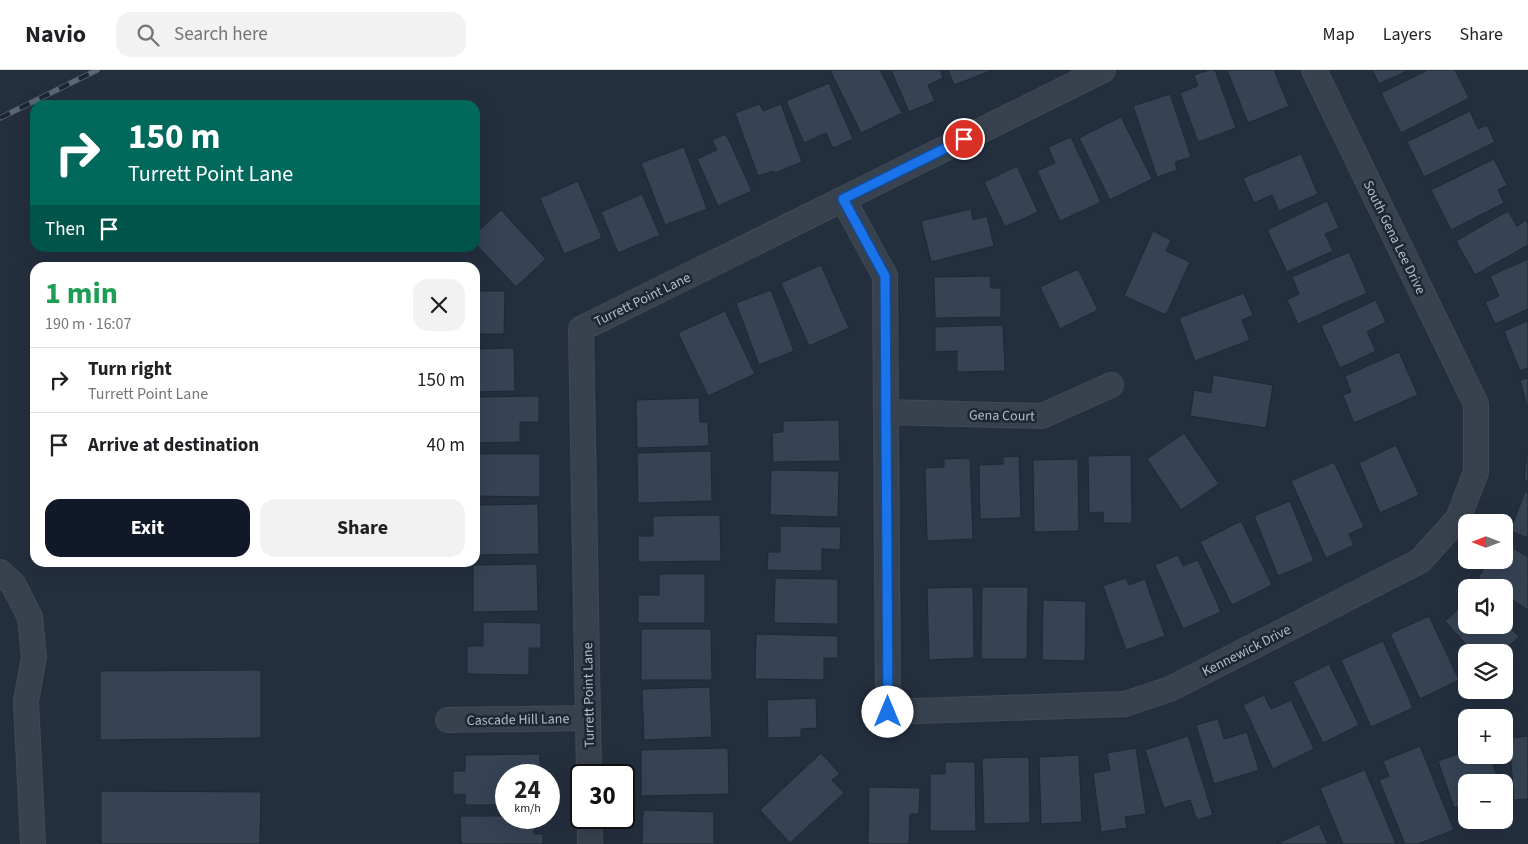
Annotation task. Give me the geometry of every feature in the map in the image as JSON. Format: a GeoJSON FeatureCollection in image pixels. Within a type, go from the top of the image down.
{"type":"FeatureCollection","features":[{"type":"Feature","properties":{"kind":"street","name":"Turrett Point Lane"},"geometry":{"type":"LineString","coordinates":[[589,764],[581,329],[1103,70]]}},
{"type":"Feature","properties":{"kind":"street","name":"South Gena Lee Drive"},"geometry":{"type":"LineString","coordinates":[[1314,70],[1476,404]]}},
{"type":"Feature","properties":{"kind":"street"},"geometry":{"type":"LineString","coordinates":[[843,199],[885,276],[886,412]]}},
{"type":"Feature","properties":{"kind":"street","name":"Gena Court"},"geometry":{"type":"LineString","coordinates":[[886,412],[1042,416],[1111,385]]}},
{"type":"Feature","properties":{"kind":"street","name":"Kennewick Drive"},"geometry":{"type":"LineString","coordinates":[[886,412],[888,712],[1125,704],[1170,689],[1420,561],[1458,519],[1476,472],[1476,404]]}},
{"type":"Feature","properties":{"kind":"street"},"geometry":{"type":"LineString","coordinates":[[0,572],[13,584],[30,617],[34,657],[26,701],[33,844]]}},
{"type":"Feature","properties":{"kind":"street","name":"Cascade Hill Lane"},"geometry":{"type":"LineString","coordinates":[[448,720],[588,718]]}},
{"type":"Feature","properties":{"kind":"street"},"geometry":{"type":"LineString","coordinates":[[590,829],[590,844]]}},
{"type":"Feature","properties":{"kind":"building"},"geometry":{"type":"Polygon","coordinates":[[[830,70],[880,70],[902,113],[861,133],[830,70]]]}},
{"type":"Feature","properties":{"kind":"building"},"geometry":{"type":"Polygon","coordinates":[[[891,70],[940,70],[943,78],[928,85],[935,101],[909,112],[891,70]]]}},
{"type":"Feature","properties":{"kind":"building"},"geometry":{"type":"Polygon","coordinates":[[[948,70],[993,70],[954,85],[948,70]]]}},
{"type":"Feature","properties":{"kind":"building"},"geometry":{"type":"Polygon","coordinates":[[[1215,70],[1236,128],[1198,142],[1180,93],[1198,86],[1194,75],[1215,70]]]}},
{"type":"Feature","properties":{"kind":"building"},"geometry":{"type":"Polygon","coordinates":[[[1227,70],[1274,70],[1289,106],[1248,123],[1227,70]]]}},
{"type":"Feature","properties":{"kind":"building"},"geometry":{"type":"Polygon","coordinates":[[[1372,70],[1409,70],[1379,84],[1372,70]]]}},
{"type":"Feature","properties":{"kind":"building"},"geometry":{"type":"Polygon","coordinates":[[[1428,70],[1455,70],[1469,98],[1401,133],[1381,93],[1428,70]]]}},
{"type":"Feature","properties":{"kind":"building"},"geometry":{"type":"Polygon","coordinates":[[[829,83],[853,139],[833,148],[826,133],[804,143],[786,101],[829,83]]]}},
{"type":"Feature","properties":{"kind":"building"},"geometry":{"type":"Polygon","coordinates":[[[1170,94],[1191,157],[1175,162],[1177,170],[1157,177],[1133,106],[1170,94]]]}},
{"type":"Feature","properties":{"kind":"building"},"geometry":{"type":"Polygon","coordinates":[[[760,104],[763,111],[781,104],[802,162],[775,173],[774,171],[758,176],[735,113],[760,104]]]}},
{"type":"Feature","properties":{"kind":"building"},"geometry":{"type":"Polygon","coordinates":[[[1470,111],[1478,129],[1487,125],[1495,142],[1424,177],[1407,142],[1470,111]]]}},
{"type":"Feature","properties":{"kind":"building"},"geometry":{"type":"Polygon","coordinates":[[[1121,117],[1152,179],[1110,200],[1079,138],[1121,117]]]}},
{"type":"Feature","properties":{"kind":"building"},"geometry":{"type":"Polygon","coordinates":[[[726,134],[752,191],[718,206],[697,159],[717,150],[712,140],[726,134]]]}},
{"type":"Feature","properties":{"kind":"building"},"geometry":{"type":"Polygon","coordinates":[[[1071,137],[1101,202],[1060,221],[1037,171],[1055,163],[1048,147],[1071,137]]]}},
{"type":"Feature","properties":{"kind":"building"},"geometry":{"type":"Polygon","coordinates":[[[684,147],[707,209],[665,225],[641,163],[684,147]]]}},
{"type":"Feature","properties":{"kind":"building"},"geometry":{"type":"Polygon","coordinates":[[[1301,154],[1318,194],[1279,211],[1272,195],[1254,203],[1243,178],[1301,154]]]}},
{"type":"Feature","properties":{"kind":"building"},"geometry":{"type":"Polygon","coordinates":[[[1494,159],[1507,185],[1498,190],[1504,203],[1451,230],[1431,190],[1494,159]]]}},
{"type":"Feature","properties":{"kind":"building"},"geometry":{"type":"Polygon","coordinates":[[[1017,166],[1038,212],[1005,227],[984,182],[1017,166]]]}},
{"type":"Feature","properties":{"kind":"building"},"geometry":{"type":"Polygon","coordinates":[[[578,181],[602,238],[564,254],[540,198],[578,181]]]}},
{"type":"Feature","properties":{"kind":"building"},"geometry":{"type":"Polygon","coordinates":[[[642,194],[660,235],[618,253],[601,212],[642,194]]]}},
{"type":"Feature","properties":{"kind":"building"},"geometry":{"type":"Polygon","coordinates":[[[1327,201],[1339,228],[1325,234],[1333,251],[1287,272],[1267,230],[1327,201]]]}},
{"type":"Feature","properties":{"kind":"building"},"geometry":{"type":"Polygon","coordinates":[[[971,209],[973,220],[987,216],[994,246],[931,262],[921,221],[971,209]]]}},
{"type":"Feature","properties":{"kind":"building"},"geometry":{"type":"Polygon","coordinates":[[[501,210],[546,259],[516,287],[480,248],[480,229],[501,210]]]}},
{"type":"Feature","properties":{"kind":"building"},"geometry":{"type":"Polygon","coordinates":[[[1508,211],[1517,226],[1526,220],[1528,224],[1528,245],[1475,275],[1456,241],[1508,211]]]}},
{"type":"Feature","properties":{"kind":"building"},"geometry":{"type":"Polygon","coordinates":[[[1153,231],[1171,240],[1166,251],[1190,262],[1166,315],[1124,296],[1153,231]]]}},
{"type":"Feature","properties":{"kind":"building"},"geometry":{"type":"Polygon","coordinates":[[[1349,252],[1367,293],[1298,324],[1287,300],[1299,294],[1292,277],[1349,252]]]}},
{"type":"Feature","properties":{"kind":"building"},"geometry":{"type":"Polygon","coordinates":[[[1528,259],[1528,309],[1495,324],[1485,302],[1499,296],[1490,276],[1528,259]]]}},
{"type":"Feature","properties":{"kind":"building"},"geometry":{"type":"Polygon","coordinates":[[[821,265],[849,328],[809,346],[781,283],[821,265]]]}},
{"type":"Feature","properties":{"kind":"building"},"geometry":{"type":"Polygon","coordinates":[[[1078,269],[1098,310],[1060,329],[1040,287],[1078,269]]]}},
{"type":"Feature","properties":{"kind":"building"},"geometry":{"type":"Polygon","coordinates":[[[990,276],[991,288],[1001,288],[1001,317],[935,318],[934,277],[990,276]]]}},
{"type":"Feature","properties":{"kind":"building"},"geometry":{"type":"Polygon","coordinates":[[[771,290],[794,351],[759,365],[736,303],[771,290]]]}},
{"type":"Feature","properties":{"kind":"building"},"geometry":{"type":"Polygon","coordinates":[[[480,291],[505,291],[504,334],[480,334],[480,291]]]}},
{"type":"Feature","properties":{"kind":"building"},"geometry":{"type":"Polygon","coordinates":[[[1244,293],[1253,315],[1242,320],[1250,340],[1195,361],[1179,318],[1244,293]]]}},
{"type":"Feature","properties":{"kind":"building"},"geometry":{"type":"Polygon","coordinates":[[[1376,300],[1386,322],[1367,332],[1376,351],[1340,368],[1321,326],[1376,300]]]}},
{"type":"Feature","properties":{"kind":"building"},"geometry":{"type":"Polygon","coordinates":[[[725,311],[755,374],[708,396],[678,333],[725,311]]]}},
{"type":"Feature","properties":{"kind":"building"},"geometry":{"type":"Polygon","coordinates":[[[1528,321],[1528,368],[1520,371],[1504,331],[1528,321]]]}},
{"type":"Feature","properties":{"kind":"building"},"geometry":{"type":"Polygon","coordinates":[[[1003,325],[1005,371],[957,372],[957,351],[935,352],[935,327],[1003,325]]]}},
{"type":"Feature","properties":{"kind":"building"},"geometry":{"type":"Polygon","coordinates":[[[514,348],[515,391],[480,392],[480,349],[514,348]]]}},
{"type":"Feature","properties":{"kind":"building"},"geometry":{"type":"Polygon","coordinates":[[[1399,352],[1418,395],[1354,423],[1343,395],[1351,392],[1345,376],[1399,352]]]}},
{"type":"Feature","properties":{"kind":"building"},"geometry":{"type":"Polygon","coordinates":[[[1213,375],[1273,385],[1266,428],[1190,416],[1194,390],[1211,393],[1213,375]]]}},
{"type":"Feature","properties":{"kind":"building"},"geometry":{"type":"Polygon","coordinates":[[[1528,378],[1528,406],[1527,406],[1520,380],[1528,378]]]}},
{"type":"Feature","properties":{"kind":"building"},"geometry":{"type":"Polygon","coordinates":[[[539,396],[539,422],[520,422],[520,442],[480,443],[480,397],[539,396]]]}},
{"type":"Feature","properties":{"kind":"building"},"geometry":{"type":"Polygon","coordinates":[[[699,398],[700,422],[708,422],[709,446],[637,448],[636,400],[699,398]]]}},
{"type":"Feature","properties":{"kind":"building"},"geometry":{"type":"Polygon","coordinates":[[[839,420],[840,461],[773,462],[772,433],[783,432],[783,421],[839,420]]]}},
{"type":"Feature","properties":{"kind":"building"},"geometry":{"type":"Polygon","coordinates":[[[1184,433],[1219,484],[1181,510],[1147,459],[1184,433]]]}},
{"type":"Feature","properties":{"kind":"building"},"geometry":{"type":"Polygon","coordinates":[[[1396,445],[1419,495],[1380,513],[1359,463],[1396,445]]]}},
{"type":"Feature","properties":{"kind":"building"},"geometry":{"type":"Polygon","coordinates":[[[711,451],[712,501],[638,503],[637,453],[711,451]]]}},
{"type":"Feature","properties":{"kind":"building"},"geometry":{"type":"Polygon","coordinates":[[[480,454],[540,454],[540,497],[480,496],[480,454]]]}},
{"type":"Feature","properties":{"kind":"building"},"geometry":{"type":"Polygon","coordinates":[[[1528,454],[1528,481],[1524,480],[1528,454]]]}},
{"type":"Feature","properties":{"kind":"building"},"geometry":{"type":"Polygon","coordinates":[[[1131,455],[1132,523],[1104,523],[1103,512],[1089,513],[1088,456],[1131,455]]]}},
{"type":"Feature","properties":{"kind":"building"},"geometry":{"type":"Polygon","coordinates":[[[1019,456],[1021,518],[980,519],[979,465],[1003,464],[1003,457],[1019,456]]]}},
{"type":"Feature","properties":{"kind":"building"},"geometry":{"type":"Polygon","coordinates":[[[970,458],[973,539],[927,541],[925,468],[944,467],[944,459],[970,458]]]}},
{"type":"Feature","properties":{"kind":"building"},"geometry":{"type":"Polygon","coordinates":[[[1078,459],[1079,531],[1034,532],[1033,460],[1078,459]]]}},
{"type":"Feature","properties":{"kind":"building"},"geometry":{"type":"Polygon","coordinates":[[[1334,462],[1364,527],[1349,534],[1354,545],[1326,558],[1291,481],[1334,462]]]}},
{"type":"Feature","properties":{"kind":"building"},"geometry":{"type":"Polygon","coordinates":[[[771,470],[839,471],[838,517],[770,515],[771,470]]]}},
{"type":"Feature","properties":{"kind":"building"},"geometry":{"type":"Polygon","coordinates":[[[1525,492],[1528,493],[1528,538],[1513,532],[1513,523],[1525,492]]]}},
{"type":"Feature","properties":{"kind":"building"},"geometry":{"type":"Polygon","coordinates":[[[1290,501],[1314,561],[1278,576],[1254,516],[1290,501]]]}},
{"type":"Feature","properties":{"kind":"building"},"geometry":{"type":"Polygon","coordinates":[[[538,504],[539,554],[480,555],[480,505],[538,504]]]}},
{"type":"Feature","properties":{"kind":"building"},"geometry":{"type":"Polygon","coordinates":[[[720,515],[721,561],[638,562],[638,536],[653,536],[653,516],[720,515]]]}},
{"type":"Feature","properties":{"kind":"building"},"geometry":{"type":"Polygon","coordinates":[[[1241,521],[1272,585],[1232,605],[1200,542],[1241,521]]]}},
{"type":"Feature","properties":{"kind":"building"},"geometry":{"type":"Polygon","coordinates":[[[780,526],[841,527],[840,550],[822,549],[822,571],[767,570],[768,552],[780,552],[780,526]]]}},
{"type":"Feature","properties":{"kind":"building"},"geometry":{"type":"Polygon","coordinates":[[[1513,548],[1528,557],[1528,610],[1513,600],[1513,579],[1478,578],[1484,569],[1513,569],[1513,548]]]}},
{"type":"Feature","properties":{"kind":"building"},"geometry":{"type":"Polygon","coordinates":[[[1178,555],[1183,566],[1198,560],[1221,612],[1183,629],[1155,565],[1178,555]]]}},
{"type":"Feature","properties":{"kind":"building"},"geometry":{"type":"Polygon","coordinates":[[[537,564],[538,611],[473,612],[473,567],[480,567],[480,565],[537,564]]]}},
{"type":"Feature","properties":{"kind":"building"},"geometry":{"type":"Polygon","coordinates":[[[659,574],[705,574],[705,623],[638,623],[638,595],[659,595],[659,574]]]}},
{"type":"Feature","properties":{"kind":"building"},"geometry":{"type":"Polygon","coordinates":[[[775,578],[838,579],[838,624],[774,623],[775,578]]]}},
{"type":"Feature","properties":{"kind":"building"},"geometry":{"type":"Polygon","coordinates":[[[1126,578],[1129,585],[1145,579],[1165,636],[1126,650],[1103,586],[1126,578]]]}},
{"type":"Feature","properties":{"kind":"building"},"geometry":{"type":"Polygon","coordinates":[[[973,587],[974,658],[929,660],[927,588],[973,587]]]}},
{"type":"Feature","properties":{"kind":"building"},"geometry":{"type":"Polygon","coordinates":[[[982,587],[1028,587],[1027,659],[981,659],[982,587]]]}},
{"type":"Feature","properties":{"kind":"building"},"geometry":{"type":"Polygon","coordinates":[[[1043,600],[1086,601],[1085,661],[1042,660],[1043,600]]]}},
{"type":"Feature","properties":{"kind":"building"},"geometry":{"type":"Polygon","coordinates":[[[1458,609],[1458,634],[1513,634],[1513,631],[1519,637],[1511,644],[1466,644],[1445,621],[1458,609]]]}},
{"type":"Feature","properties":{"kind":"building"},"geometry":{"type":"Polygon","coordinates":[[[1429,616],[1458,680],[1420,699],[1390,634],[1429,616]]]}},
{"type":"Feature","properties":{"kind":"building"},"geometry":{"type":"Polygon","coordinates":[[[483,622],[541,623],[541,648],[529,648],[529,675],[467,674],[467,646],[483,646],[483,622]]]}},
{"type":"Feature","properties":{"kind":"building"},"geometry":{"type":"Polygon","coordinates":[[[641,629],[711,629],[712,680],[641,680],[641,629]]]}},
{"type":"Feature","properties":{"kind":"building"},"geometry":{"type":"Polygon","coordinates":[[[756,634],[838,636],[838,658],[824,658],[824,680],[755,679],[756,634]]]}},
{"type":"Feature","properties":{"kind":"building"},"geometry":{"type":"Polygon","coordinates":[[[1383,641],[1413,708],[1371,727],[1341,660],[1383,641]]]}},
{"type":"Feature","properties":{"kind":"building"},"geometry":{"type":"Polygon","coordinates":[[[1329,664],[1359,725],[1323,743],[1293,682],[1329,664]]]}},
{"type":"Feature","properties":{"kind":"building"},"geometry":{"type":"Polygon","coordinates":[[[261,670],[261,738],[100,740],[100,671],[261,670]]]}},
{"type":"Feature","properties":{"kind":"building"},"geometry":{"type":"Polygon","coordinates":[[[710,687],[712,737],[644,740],[642,689],[710,687]]]}},
{"type":"Feature","properties":{"kind":"building"},"geometry":{"type":"Polygon","coordinates":[[[1264,695],[1271,709],[1291,700],[1314,749],[1273,769],[1243,705],[1264,695]]]}},
{"type":"Feature","properties":{"kind":"building"},"geometry":{"type":"Polygon","coordinates":[[[816,698],[817,728],[801,729],[801,737],[768,738],[767,700],[816,698]]]}},
{"type":"Feature","properties":{"kind":"building"},"geometry":{"type":"Polygon","coordinates":[[[1218,719],[1224,739],[1247,732],[1259,770],[1214,784],[1196,725],[1218,719]]]}},
{"type":"Feature","properties":{"kind":"building"},"geometry":{"type":"Polygon","coordinates":[[[1188,736],[1213,815],[1197,820],[1190,800],[1164,808],[1145,750],[1188,736]]]}},
{"type":"Feature","properties":{"kind":"building"},"geometry":{"type":"Polygon","coordinates":[[[1528,736],[1528,799],[1514,800],[1511,764],[1513,764],[1513,738],[1528,736]]]}},
{"type":"Feature","properties":{"kind":"building"},"geometry":{"type":"Polygon","coordinates":[[[1420,746],[1454,830],[1418,844],[1405,844],[1379,780],[1389,776],[1383,761],[1420,746]]]}},
{"type":"Feature","properties":{"kind":"building"},"geometry":{"type":"Polygon","coordinates":[[[728,748],[729,794],[641,796],[641,750],[728,748]]]}},
{"type":"Feature","properties":{"kind":"building"},"geometry":{"type":"Polygon","coordinates":[[[1136,748],[1146,814],[1125,817],[1127,828],[1101,832],[1093,773],[1110,770],[1107,753],[1136,748]]]}},
{"type":"Feature","properties":{"kind":"building"},"geometry":{"type":"Polygon","coordinates":[[[821,753],[840,774],[832,780],[844,793],[790,843],[760,810],[821,753]]]}},
{"type":"Feature","properties":{"kind":"building"},"geometry":{"type":"Polygon","coordinates":[[[540,754],[540,764],[495,764],[495,805],[465,805],[465,794],[453,795],[453,771],[465,771],[465,755],[540,754]]]}},
{"type":"Feature","properties":{"kind":"building"},"geometry":{"type":"Polygon","coordinates":[[[1458,754],[1458,764],[1493,764],[1496,774],[1458,774],[1458,807],[1454,808],[1438,761],[1458,754]]]}},
{"type":"Feature","properties":{"kind":"building"},"geometry":{"type":"Polygon","coordinates":[[[1079,755],[1082,822],[1041,824],[1039,757],[1079,755]]]}},
{"type":"Feature","properties":{"kind":"building"},"geometry":{"type":"Polygon","coordinates":[[[1029,757],[1030,823],[984,824],[982,758],[1029,757]]]}},
{"type":"Feature","properties":{"kind":"building"},"geometry":{"type":"Polygon","coordinates":[[[945,762],[975,762],[976,831],[930,831],[930,774],[945,774],[945,762]]]}},
{"type":"Feature","properties":{"kind":"building"},"geometry":{"type":"Polygon","coordinates":[[[1365,770],[1396,844],[1343,844],[1320,788],[1365,770]]]}},
{"type":"Feature","properties":{"kind":"building"},"geometry":{"type":"Polygon","coordinates":[[[869,787],[920,788],[919,814],[910,814],[909,844],[868,844],[869,787]]]}},
{"type":"Feature","properties":{"kind":"building"},"geometry":{"type":"Polygon","coordinates":[[[101,791],[261,792],[260,844],[101,844],[101,791]]]}},
{"type":"Feature","properties":{"kind":"building"},"geometry":{"type":"Polygon","coordinates":[[[643,810],[714,812],[714,844],[642,844],[643,810]]]}},
{"type":"Feature","properties":{"kind":"building"},"geometry":{"type":"Polygon","coordinates":[[[460,816],[495,816],[495,829],[534,829],[534,834],[543,834],[543,844],[461,844],[460,816]]]}},
{"type":"Feature","properties":{"kind":"building"},"geometry":{"type":"Polygon","coordinates":[[[1319,824],[1328,844],[1277,844],[1319,824]]]}},
{"type":"Feature","properties":{"kind":"railway"},"geometry":{"type":"LineString","coordinates":[[36,100],[97,70]]}},
{"type":"Feature","properties":{"kind":"railway"},"geometry":{"type":"LineString","coordinates":[[0,118],[30,103]]}},
{"type":"Feature","properties":{"kind":"route"},"geometry":{"type":"LineString","coordinates":[[888,712],[885,276],[843,199],[964,139]]}}]}
